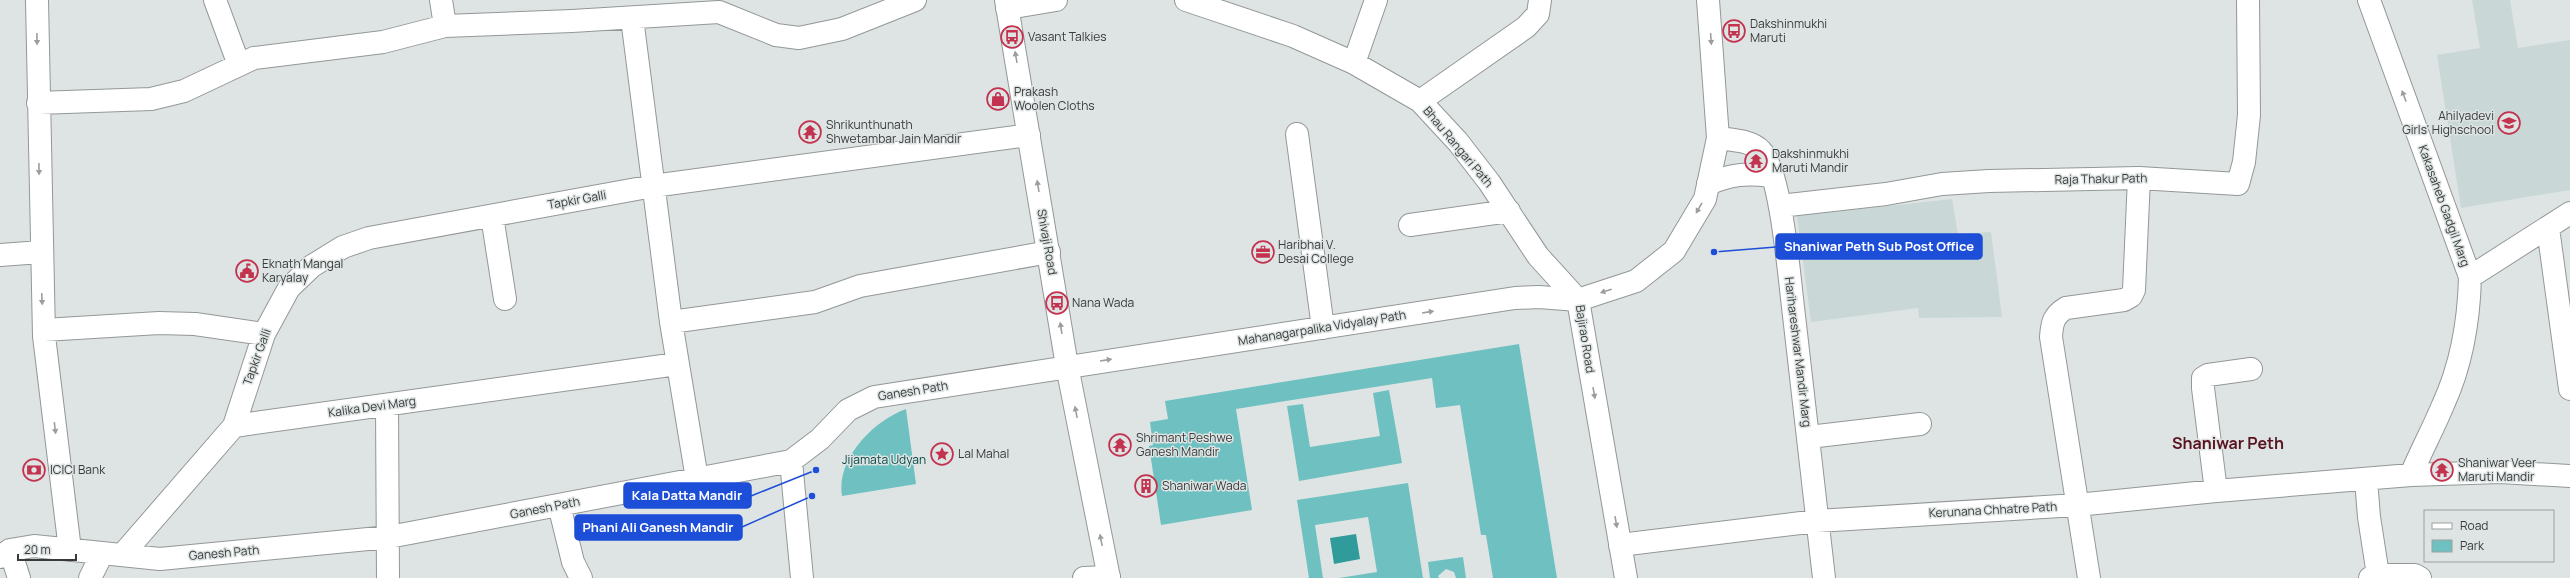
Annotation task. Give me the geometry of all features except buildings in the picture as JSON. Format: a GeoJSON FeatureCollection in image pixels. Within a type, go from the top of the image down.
{"type":"FeatureCollection","features":[{"type":"Feature","properties":{"kind":"main road"},"geometry":{"type":"LineString","coordinates":[[37,0],[41,252],[44,330],[70,550]]}},
{"type":"Feature","properties":{"kind":"main road"},"geometry":{"type":"LineString","coordinates":[[215,0],[238,65]]}},
{"type":"Feature","properties":{"kind":"main road"},"geometry":{"type":"LineString","coordinates":[[441,0],[445,26]]}},
{"type":"Feature","properties":{"kind":"main road"},"geometry":{"type":"LineString","coordinates":[[38,103],[151,99],[184,91],[254,58],[383,42],[445,26],[632,18],[719,12],[776,36],[799,38],[842,29],[915,0]]}},
{"type":"Feature","properties":{"kind":"main road"},"geometry":{"type":"LineString","coordinates":[[1007,4],[1056,0]]}},
{"type":"Feature","properties":{"kind":"main road","name":"Bhau Rangari Path"},"geometry":{"type":"LineString","coordinates":[[1186,0],[1293,36],[1354,63],[1420,101],[1458,142],[1509,211],[1538,256],[1578,300]]}},
{"type":"Feature","properties":{"kind":"main road"},"geometry":{"type":"LineString","coordinates":[[1354,63],[1376,0]]}},
{"type":"Feature","properties":{"kind":"main road"},"geometry":{"type":"LineString","coordinates":[[1420,101],[1526,27],[1538,14],[1540,0]]}},
{"type":"Feature","properties":{"kind":"main road","name":"Bajirao Road"},"geometry":{"type":"LineString","coordinates":[[1626,578],[1578,300],[1636,281],[1674,251],[1705,199],[1718,138],[1708,0]]}},
{"type":"Feature","properties":{"kind":"main road","name":"Raja Thakur Path"},"geometry":{"type":"LineString","coordinates":[[1780,206],[1886,194],[1942,184],[1989,181],[2140,178],[2238,184],[2244,162],[2249,115],[2248,0]]}},
{"type":"Feature","properties":{"kind":"main road","name":"Kakasaheb Gadgil Marg"},"geometry":{"type":"LineString","coordinates":[[2369,0],[2470,277]]}},
{"type":"Feature","properties":{"kind":"main road","name":"Shivaji Road"},"geometry":{"type":"LineString","coordinates":[[1007,4],[1067,366],[1109,578]]}},
{"type":"Feature","properties":{"kind":"main road"},"geometry":{"type":"LineString","coordinates":[[632,18],[671,322],[697,479]]}},
{"type":"Feature","properties":{"kind":"main road"},"geometry":{"type":"LineString","coordinates":[[1297,134],[1324,328]]}},
{"type":"Feature","properties":{"kind":"main road","name":"Tapkir Galli"},"geometry":{"type":"LineString","coordinates":[[234,426],[264,334],[289,288],[312,266],[344,247],[369,238],[653,186],[1029,135]]}},
{"type":"Feature","properties":{"kind":"main road","name":"Harihareshwar Mandir Marg"},"geometry":{"type":"LineString","coordinates":[[1718,138],[1747,143],[1760,150],[1768,162],[1780,206],[1809,437],[1824,578]]}},
{"type":"Feature","properties":{"kind":"main road"},"geometry":{"type":"LineString","coordinates":[[1708,184],[1730,175],[1752,174],[1771,176]]}},
{"type":"Feature","properties":{"kind":"main road"},"geometry":{"type":"LineString","coordinates":[[2089,578],[2051,337],[2052,322],[2058,313],[2066,308],[2124,300],[2131,296],[2134,290],[2140,178]]}},
{"type":"Feature","properties":{"kind":"main road"},"geometry":{"type":"LineString","coordinates":[[1410,225],[1509,211]]}},
{"type":"Feature","properties":{"kind":"main road"},"geometry":{"type":"LineString","coordinates":[[2411,475],[2444,405],[2459,359],[2469,308],[2470,277],[2570,213]]}},
{"type":"Feature","properties":{"kind":"main road"},"geometry":{"type":"LineString","coordinates":[[492,216],[505,299]]}},
{"type":"Feature","properties":{"kind":"main road"},"geometry":{"type":"LineString","coordinates":[[2548,228],[2570,389]]}},
{"type":"Feature","properties":{"kind":"main road"},"geometry":{"type":"LineString","coordinates":[[0,255],[41,252]]}},
{"type":"Feature","properties":{"kind":"main road"},"geometry":{"type":"LineString","coordinates":[[671,322],[815,302],[860,286],[1049,252]]}},
{"type":"Feature","properties":{"kind":"main road","name":"Mahanagarpalika Vidyalay Path"},"geometry":{"type":"LineString","coordinates":[[1067,366],[1515,298],[1539,296],[1578,300]]}},
{"type":"Feature","properties":{"kind":"main road"},"geometry":{"type":"LineString","coordinates":[[44,330],[159,323],[195,324],[264,334]]}},
{"type":"Feature","properties":{"kind":"main road","name":"Kalika Devi Marg"},"geometry":{"type":"LineString","coordinates":[[234,426],[677,364]]}},
{"type":"Feature","properties":{"kind":"main road","name":"Ganesh Path"},"geometry":{"type":"LineString","coordinates":[[5,554],[34,546],[160,559],[389,538],[791,461],[820,439],[848,410],[874,396],[1067,366]]}},
{"type":"Feature","properties":{"kind":"main road"},"geometry":{"type":"LineString","coordinates":[[2216,491],[2203,378],[2208,375],[2251,369]]}},
{"type":"Feature","properties":{"kind":"main road"},"geometry":{"type":"LineString","coordinates":[[387,405],[389,538],[388,578]]}},
{"type":"Feature","properties":{"kind":"main road"},"geometry":{"type":"LineString","coordinates":[[1809,437],[1920,424]]}},
{"type":"Feature","properties":{"kind":"main road"},"geometry":{"type":"LineString","coordinates":[[90,578],[234,426]]}},
{"type":"Feature","properties":{"kind":"main road"},"geometry":{"type":"LineString","coordinates":[[791,461],[802,578]]}},
{"type":"Feature","properties":{"kind":"main road","name":"Kerunana Chhatre Path"},"geometry":{"type":"LineString","coordinates":[[1620,545],[1818,521],[2077,505],[2216,491],[2366,480],[2411,475],[2500,472],[2570,476]]}},
{"type":"Feature","properties":{"kind":"main road"},"geometry":{"type":"LineString","coordinates":[[2366,480],[2374,577],[2415,575],[2420,578]]}},
{"type":"Feature","properties":{"kind":"main road"},"geometry":{"type":"LineString","coordinates":[[559,506],[573,562],[582,578]]}},
{"type":"Feature","properties":{"kind":"main road"},"geometry":{"type":"LineString","coordinates":[[5,554],[19,578]]}},
{"type":"Feature","properties":{"kind":"main road"},"geometry":{"type":"LineString","coordinates":[[1084,578],[1109,578]]}},
{"type":"Feature","properties":{"kind":"shaded area","name":"Ahilyadevi Girls' Highschool"},"geometry":{"type":"Polygon","coordinates":[[[2472,0],[2510,0],[2518,48],[2570,40],[2570,190],[2461,208],[2437,55],[2480,48],[2472,0]]]}},
{"type":"Feature","properties":{"kind":"shaded area"},"geometry":{"type":"Polygon","coordinates":[[[1952,199],[1958,234],[1991,232],[2002,317],[1919,318],[1918,308],[1811,322],[1797,216],[1952,199]]]}},
{"type":"Feature","properties":{"kind":"shaded area"},"geometry":{"type":"Polygon","coordinates":[[[1356,534],[1360,559],[1334,564],[1330,538],[1356,534]]]}},
{"type":"Feature","properties":{"kind":"green space"},"geometry":{"type":"Polygon","coordinates":[[[1519,344],[1557,578],[1493,578],[1486,535],[1481,535],[1460,405],[1436,408],[1432,378],[1236,409],[1252,510],[1161,525],[1149,446],[1153,445],[1150,422],[1168,419],[1165,401],[1519,344]]]}},
{"type":"Feature","properties":{"kind":"green space"},"geometry":{"type":"Polygon","coordinates":[[[1389,390],[1402,463],[1299,481],[1287,406],[1303,404],[1310,447],[1380,436],[1373,393],[1389,390]]]}},
{"type":"Feature","properties":{"kind":"green space","name":"Jijamata Udyan"},"geometry":{"type":"Polygon","coordinates":[[[906,409],[916,484],[842,496],[842,482],[845,468],[859,443],[881,422],[906,409]]]}},
{"type":"Feature","properties":{"kind":"green space"},"geometry":{"type":"Polygon","coordinates":[[[1408,483],[1423,578],[1339,578],[1377,572],[1368,517],[1315,525],[1323,578],[1309,578],[1297,500],[1408,483]]]}},
{"type":"Feature","properties":{"kind":"green space"},"geometry":{"type":"Polygon","coordinates":[[[1463,557],[1466,578],[1456,578],[1454,572],[1446,569],[1438,576],[1439,578],[1430,578],[1428,562],[1463,557]]]}},
{"type":"Feature","properties":{"kind":"place","name":"Dakshinmukhi Maruti"},"geometry":{"type":"Point","coordinates":[1734,31]}},
{"type":"Feature","properties":{"kind":"place","name":"Vasant Talkies"},"geometry":{"type":"Point","coordinates":[1012,37]}},
{"type":"Feature","properties":{"kind":"place","name":"Prakash Woolen Cloths"},"geometry":{"type":"Point","coordinates":[998,99]}},
{"type":"Feature","properties":{"kind":"place","name":"Ahilyadevi Girls' Highschool"},"geometry":{"type":"Point","coordinates":[2509,123]}},
{"type":"Feature","properties":{"kind":"place","name":"Shrikunthunath Shwetambar Jain Mandir"},"geometry":{"type":"Point","coordinates":[810,132]}},
{"type":"Feature","properties":{"kind":"place","name":"Dakshinmukhi Maruti Mandir"},"geometry":{"type":"Point","coordinates":[1756,161]}},
{"type":"Feature","properties":{"kind":"place","name":"Haribhai V. Desai College"},"geometry":{"type":"Point","coordinates":[1263,252]}},
{"type":"Feature","properties":{"kind":"place","name":"Shaniwar Peth Sub Post Office"},"geometry":{"type":"Point","coordinates":[1714,252]}},
{"type":"Feature","properties":{"kind":"place","name":"Eknath Mangal Karyalay"},"geometry":{"type":"Point","coordinates":[247,271]}},
{"type":"Feature","properties":{"kind":"place","name":"Nana Wada"},"geometry":{"type":"Point","coordinates":[1057,303]}},
{"type":"Feature","properties":{"kind":"place","name":"Shrimant Peshwe Ganesh Mandir"},"geometry":{"type":"Point","coordinates":[1120,445]}},
{"type":"Feature","properties":{"kind":"place","name":"Lal Mahal"},"geometry":{"type":"Point","coordinates":[942,454]}},
{"type":"Feature","properties":{"kind":"place","name":"ICICI Bank"},"geometry":{"type":"Point","coordinates":[34,470]}},
{"type":"Feature","properties":{"kind":"place","name":"Kala Datta Mandir"},"geometry":{"type":"Point","coordinates":[816,470]}},
{"type":"Feature","properties":{"kind":"place","name":"Shaniwar Veer Maruti Mandir"},"geometry":{"type":"Point","coordinates":[2442,470]}},
{"type":"Feature","properties":{"kind":"place","name":"Shaniwar Wada"},"geometry":{"type":"Point","coordinates":[1146,486]}},
{"type":"Feature","properties":{"kind":"place","name":"Phani Ali Ganesh Mandir"},"geometry":{"type":"Point","coordinates":[812,496]}},
{"type":"Feature","properties":{"kind":"district","name":"Shaniwar Peth"},"geometry":{"type":"Point","coordinates":[2228,443]}}]}
